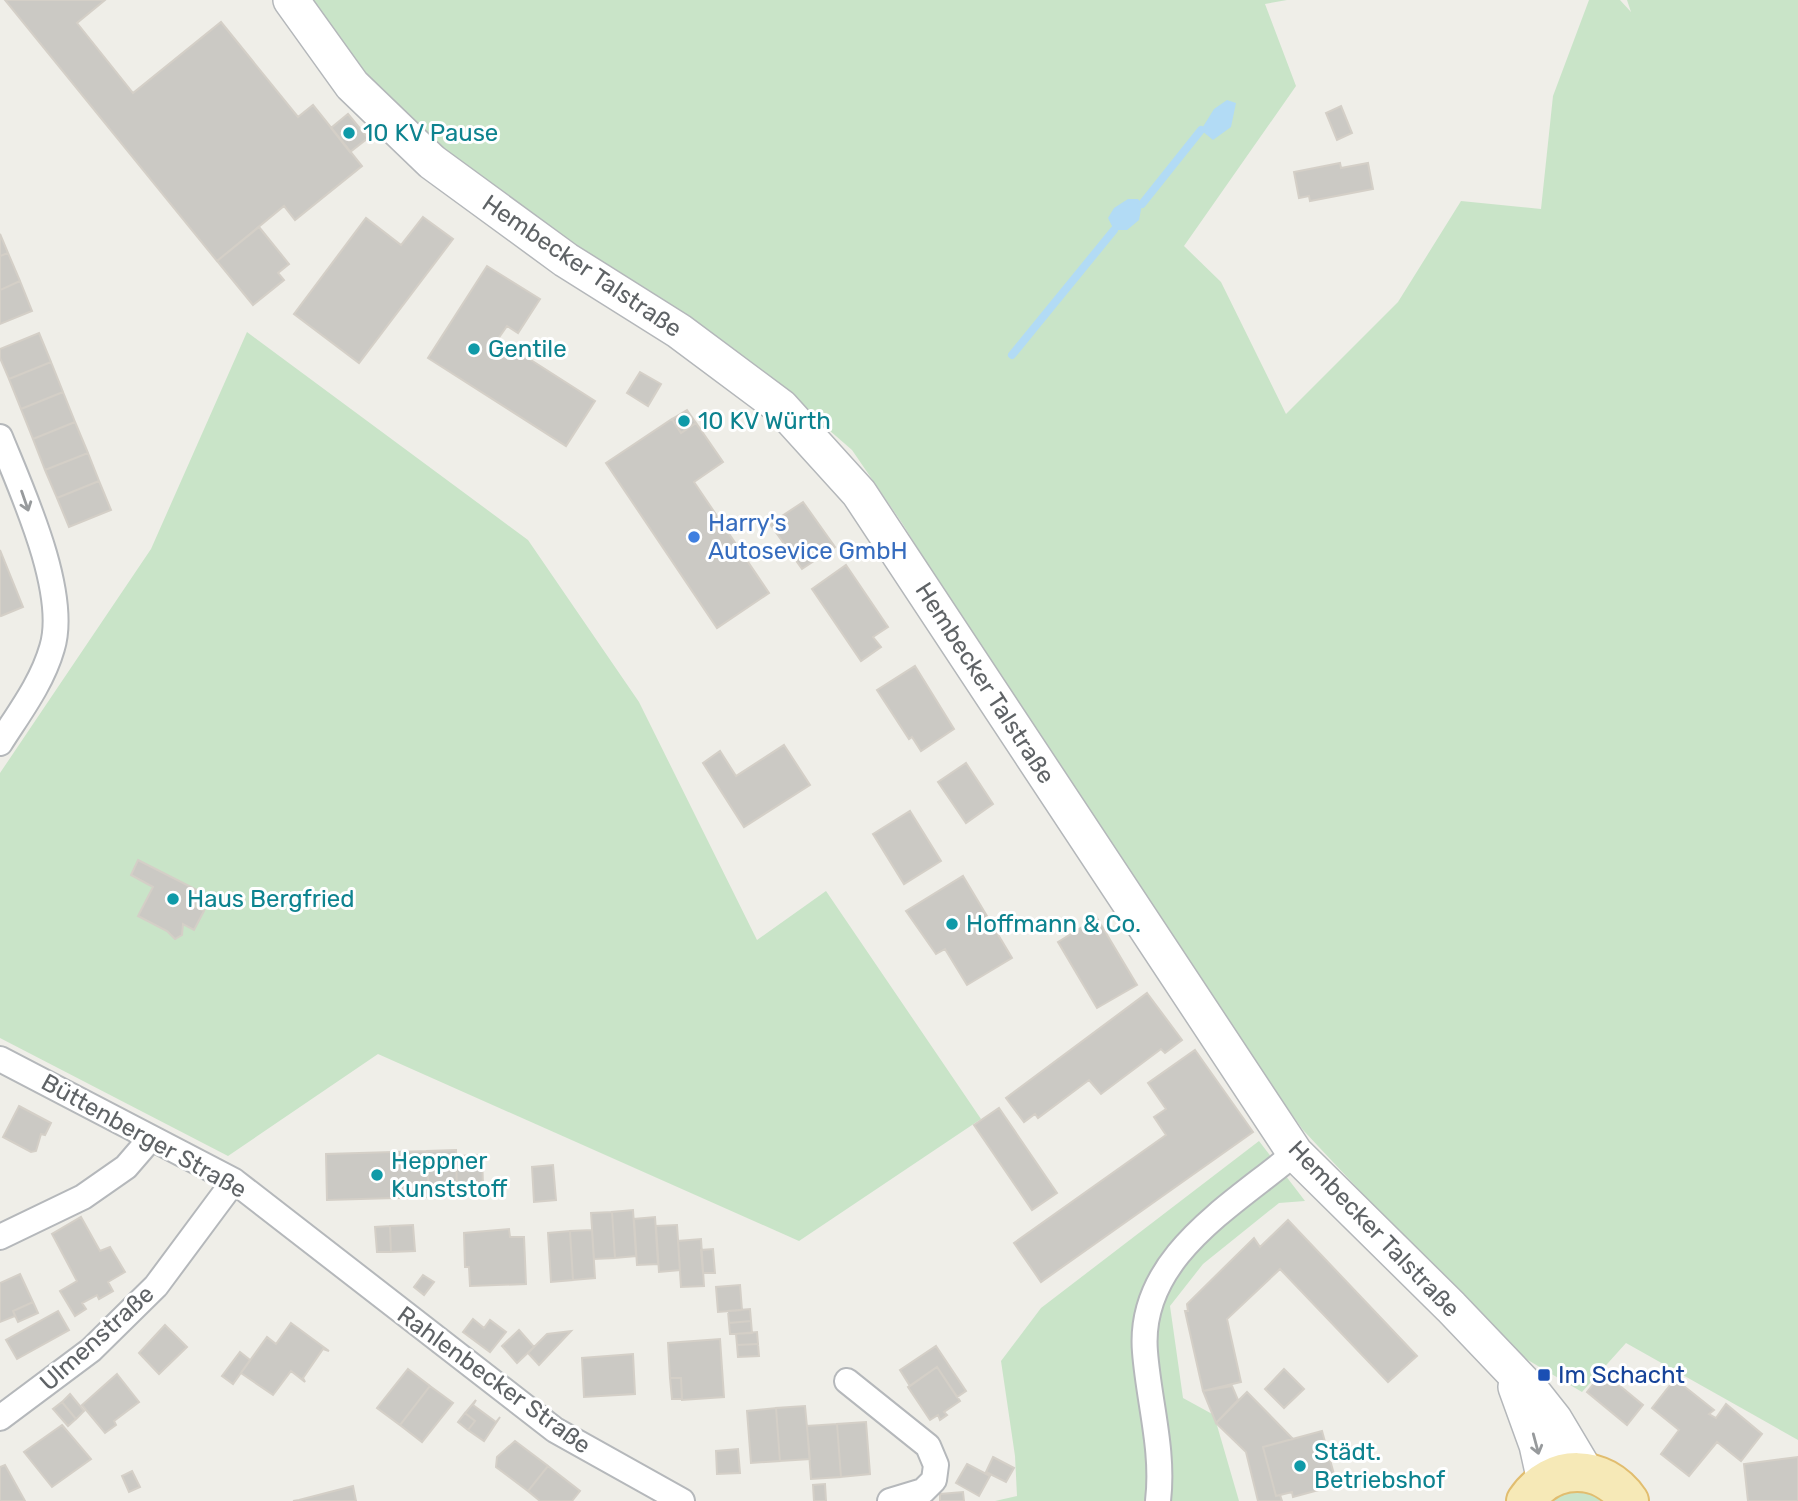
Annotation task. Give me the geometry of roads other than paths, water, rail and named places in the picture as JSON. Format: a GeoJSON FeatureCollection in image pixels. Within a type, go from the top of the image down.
{"type":"FeatureCollection","features":[{"type":"Feature","properties":{"kind":"main road"},"geometry":{"type":"LineString","coordinates":[[1535,1491],[1564,1473],[1585,1471],[1615,1484],[1629,1501]]}},
{"type":"Feature","properties":{"kind":"street","name":"Hembecker Talstraße"},"geometry":{"type":"LineString","coordinates":[[291,0],[352,85],[432,162],[566,260],[679,331],[781,407],[859,494],[1295,1153],[1451,1307],[1535,1395],[1554,1419],[1585,1471]]}},
{"type":"Feature","properties":{"kind":"street"},"geometry":{"type":"LineString","coordinates":[[0,437],[50,575],[57,618],[52,648],[36,685],[0,743]]}},
{"type":"Feature","properties":{"kind":"street","name":"Büttenberger Straße"},"geometry":{"type":"LineString","coordinates":[[0,1059],[234,1181],[382,1298]]}},
{"type":"Feature","properties":{"kind":"street"},"geometry":{"type":"LineString","coordinates":[[0,1237],[83,1197],[126,1167],[150,1138]]}},
{"type":"Feature","properties":{"kind":"street"},"geometry":{"type":"LineString","coordinates":[[1158,1501],[1159,1448],[1144,1350],[1149,1300],[1160,1276],[1200,1230],[1295,1153]]}},
{"type":"Feature","properties":{"kind":"street","name":"Ulmenstraße"},"geometry":{"type":"LineString","coordinates":[[0,1418],[91,1350],[156,1286],[234,1181]]}},
{"type":"Feature","properties":{"kind":"street","name":"Rahlenbecker Straße"},"geometry":{"type":"LineString","coordinates":[[382,1298],[555,1430],[682,1501]]}},
{"type":"Feature","properties":{"kind":"street","name":"Hembecker Talstraße"},"geometry":{"type":"LineString","coordinates":[[1504,1365],[1522,1398],[1535,1491]]}},
{"type":"Feature","properties":{"kind":"street"},"geometry":{"type":"LineString","coordinates":[[847,1381],[928,1446],[936,1465],[934,1480],[923,1492],[890,1501]]}},
{"type":"Feature","properties":{"kind":"water"},"geometry":{"type":"Polygon","coordinates":[[[1227,100],[1236,103],[1231,127],[1213,140],[1201,130],[1214,109],[1227,100]]]}},
{"type":"Feature","properties":{"kind":"water"},"geometry":{"type":"Polygon","coordinates":[[[1128,199],[1138,199],[1142,204],[1139,220],[1127,230],[1114,230],[1108,218],[1114,208],[1128,199]]]}},
{"type":"Feature","properties":{"kind":"waterway"},"geometry":{"type":"LineString","coordinates":[[1142,204],[1201,130]]}},
{"type":"Feature","properties":{"kind":"waterway"},"geometry":{"type":"LineString","coordinates":[[1012,355],[1114,230]]}},
{"type":"Feature","properties":{"kind":"place","name":"10 KV Pause"},"geometry":{"type":"Point","coordinates":[349,133]}},
{"type":"Feature","properties":{"kind":"place","name":"Gentile"},"geometry":{"type":"Point","coordinates":[474,349]}},
{"type":"Feature","properties":{"kind":"place","name":"10 KV Würth"},"geometry":{"type":"Point","coordinates":[684,421]}},
{"type":"Feature","properties":{"kind":"place","name":"Harry's Autosevice GmbH"},"geometry":{"type":"Point","coordinates":[694,537]}},
{"type":"Feature","properties":{"kind":"place","name":"Haus Bergfried"},"geometry":{"type":"Point","coordinates":[173,899]}},
{"type":"Feature","properties":{"kind":"place","name":"Hoffmann & Co."},"geometry":{"type":"Point","coordinates":[952,924]}},
{"type":"Feature","properties":{"kind":"place","name":"Heppner Kunststoff"},"geometry":{"type":"Point","coordinates":[377,1175]}},
{"type":"Feature","properties":{"kind":"place","name":"Im Schacht"},"geometry":{"type":"Point","coordinates":[1544,1375]}},
{"type":"Feature","properties":{"kind":"place","name":"Städt. Betriebshof"},"geometry":{"type":"Point","coordinates":[1300,1466]}}]}
